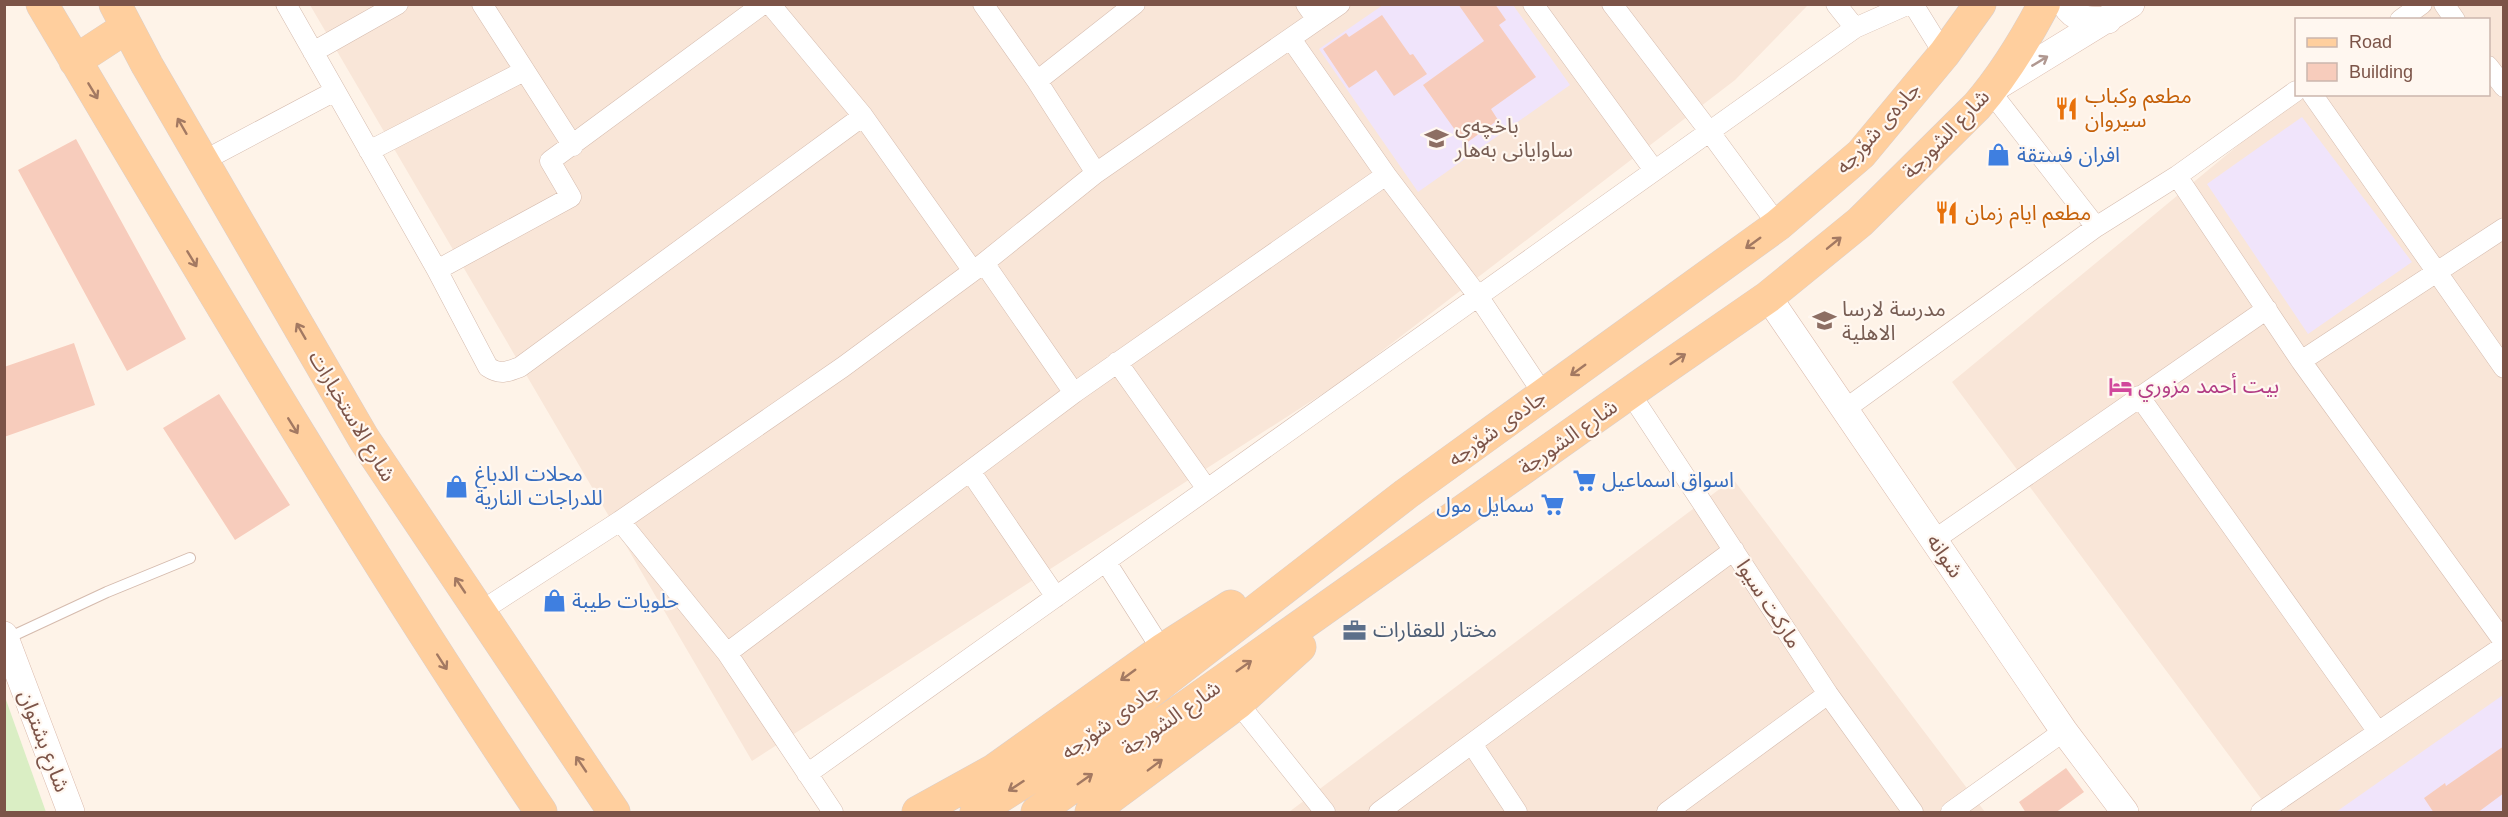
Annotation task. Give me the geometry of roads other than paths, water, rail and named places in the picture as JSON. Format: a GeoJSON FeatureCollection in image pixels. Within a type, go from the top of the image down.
{"type":"FeatureCollection","features":[{"type":"Feature","properties":{"kind":"main road"},"geometry":{"type":"LineString","coordinates":[[42,4],[245,349],[505,761],[515,790],[517,813]]}},
{"type":"Feature","properties":{"kind":"main road","name":"جادەی شۆرجە"},"geometry":{"type":"LineString","coordinates":[[977,812],[1082,744],[1406,495],[1778,225],[1861,154],[1944,54],[1980,4]]}},
{"type":"Feature","properties":{"kind":"main road","name":"شارع الشورجة"},"geometry":{"type":"LineString","coordinates":[[1037,813],[1768,297],[1860,222],[1990,91],[2027,38],[2044,4]]}},
{"type":"Feature","properties":{"kind":"main road"},"geometry":{"type":"LineString","coordinates":[[75,61],[121,16]]}},
{"type":"Feature","properties":{"kind":"main road","name":"شارع الاستخبارات"},"geometry":{"type":"LineString","coordinates":[[121,16],[364,439],[478,613],[614,813]]}},
{"type":"Feature","properties":{"kind":"main road"},"geometry":{"type":"LineString","coordinates":[[1619,340],[1639,386]]}},
{"type":"Feature","properties":{"kind":"main road"},"geometry":{"type":"LineString","coordinates":[[918,813],[994,770],[1162,650],[1406,495]]}},
{"type":"Feature","properties":{"kind":"main road"},"geometry":{"type":"LineString","coordinates":[[1091,813],[1238,703],[1411,547]]}},
{"type":"Feature","properties":{"kind":"main road"},"geometry":{"type":"LineString","coordinates":[[488,734],[541,813]]}},
{"type":"Feature","properties":{"kind":"street"},"geometry":{"type":"LineString","coordinates":[[286,4],[437,270],[488,367],[496,373],[520,368],[863,116]]}},
{"type":"Feature","properties":{"kind":"street"},"geometry":{"type":"LineString","coordinates":[[313,52],[398,4]]}},
{"type":"Feature","properties":{"kind":"street"},"geometry":{"type":"LineString","coordinates":[[482,4],[573,146]]}},
{"type":"Feature","properties":{"kind":"street"},"geometry":{"type":"LineString","coordinates":[[437,270],[571,197],[550,161],[763,4]]}},
{"type":"Feature","properties":{"kind":"street"},"geometry":{"type":"LineString","coordinates":[[770,4],[863,116],[1074,393]]}},
{"type":"Feature","properties":{"kind":"street"},"geometry":{"type":"LineString","coordinates":[[983,4],[1037,81],[1096,173]]}},
{"type":"Feature","properties":{"kind":"street"},"geometry":{"type":"LineString","coordinates":[[1037,81],[1135,4]]}},
{"type":"Feature","properties":{"kind":"street"},"geometry":{"type":"LineString","coordinates":[[478,613],[620,521],[843,368],[979,267],[1096,173],[1291,39],[1312,12],[1340,4]]}},
{"type":"Feature","properties":{"kind":"street"},"geometry":{"type":"LineString","coordinates":[[1533,4],[1654,170]]}},
{"type":"Feature","properties":{"kind":"street"},"geometry":{"type":"LineString","coordinates":[[1612,4],[1710,131],[1778,225]]}},
{"type":"Feature","properties":{"kind":"street"},"geometry":{"type":"LineString","coordinates":[[1836,4],[1855,28]]}},
{"type":"Feature","properties":{"kind":"street"},"geometry":{"type":"LineString","coordinates":[[807,774],[1855,28],[1911,4],[1944,54]]}},
{"type":"Feature","properties":{"kind":"street"},"geometry":{"type":"LineString","coordinates":[[2065,4],[2072,14],[2082,19],[2108,20]]}},
{"type":"Feature","properties":{"kind":"street"},"geometry":{"type":"LineString","coordinates":[[2096,227],[1990,91],[2131,4]]}},
{"type":"Feature","properties":{"kind":"street"},"geometry":{"type":"LineString","coordinates":[[2403,18],[2422,4]]}},
{"type":"Feature","properties":{"kind":"street"},"geometry":{"type":"LineString","coordinates":[[2444,4],[2454,18]]}},
{"type":"Feature","properties":{"kind":"street"},"geometry":{"type":"LineString","coordinates":[[1291,39],[1386,175],[1478,296],[1544,395]]}},
{"type":"Feature","properties":{"kind":"street"},"geometry":{"type":"LineString","coordinates":[[2490,69],[2504,87]]}},
{"type":"Feature","properties":{"kind":"street"},"geometry":{"type":"LineString","coordinates":[[369,151],[524,70]]}},
{"type":"Feature","properties":{"kind":"street"},"geometry":{"type":"LineString","coordinates":[[203,161],[335,92]]}},
{"type":"Feature","properties":{"kind":"street"},"geometry":{"type":"LineString","coordinates":[[1844,410],[2096,227],[2177,176],[2295,92]]}},
{"type":"Feature","properties":{"kind":"street"},"geometry":{"type":"LineString","coordinates":[[2313,96],[2504,368]]}},
{"type":"Feature","properties":{"kind":"street"},"geometry":{"type":"LineString","coordinates":[[727,652],[1074,393],[1386,175]]}},
{"type":"Feature","properties":{"kind":"street"},"geometry":{"type":"LineString","coordinates":[[2177,176],[2301,361],[2504,644],[2261,813]]}},
{"type":"Feature","properties":{"kind":"street"},"geometry":{"type":"LineString","coordinates":[[2301,361],[2504,228]]}},
{"type":"Feature","properties":{"kind":"street","name":"شوانە"},"geometry":{"type":"LineString","coordinates":[[1768,297],[2064,731],[2125,813]]}},
{"type":"Feature","properties":{"kind":"street"},"geometry":{"type":"LineString","coordinates":[[1934,540],[2267,309]]}},
{"type":"Feature","properties":{"kind":"street"},"geometry":{"type":"LineString","coordinates":[[1117,362],[1207,489]]}},
{"type":"Feature","properties":{"kind":"street","name":"مارکت سیوا"},"geometry":{"type":"LineString","coordinates":[[1639,386],[1734,550],[1828,694],[1913,813]]}},
{"type":"Feature","properties":{"kind":"street"},"geometry":{"type":"LineString","coordinates":[[2139,396],[2378,732]]}},
{"type":"Feature","properties":{"kind":"street"},"geometry":{"type":"LineString","coordinates":[[970,471],[1056,597]]}},
{"type":"Feature","properties":{"kind":"street"},"geometry":{"type":"LineString","coordinates":[[620,521],[727,652],[833,813]]}},
{"type":"Feature","properties":{"kind":"street"},"geometry":{"type":"LineString","coordinates":[[1379,813],[1734,550]]}},
{"type":"Feature","properties":{"kind":"street"},"geometry":{"type":"LineString","coordinates":[[1106,562],[1162,650]]}},
{"type":"Feature","properties":{"kind":"street","name":"شارع بشتوان"},"geometry":{"type":"LineString","coordinates":[[5,638],[71,813]]}},
{"type":"Feature","properties":{"kind":"street"},"geometry":{"type":"LineString","coordinates":[[1667,813],[1828,694]]}},
{"type":"Feature","properties":{"kind":"street"},"geometry":{"type":"LineString","coordinates":[[1238,703],[1325,813]]}},
{"type":"Feature","properties":{"kind":"street"},"geometry":{"type":"LineString","coordinates":[[1951,813],[2064,731]]}},
{"type":"Feature","properties":{"kind":"street"},"geometry":{"type":"LineString","coordinates":[[1472,744],[1517,813]]}},
{"type":"Feature","properties":{"kind":"lane"},"geometry":{"type":"LineString","coordinates":[[5,638],[190,558]]}},
{"type":"Feature","properties":{"kind":"place","name":"مطعم وكباب سيروان"},"geometry":{"type":"Point","coordinates":[2067,108]}},
{"type":"Feature","properties":{"kind":"place","name":"باخچەی ساوایانی بەهار"},"geometry":{"type":"Point","coordinates":[1437,138]}},
{"type":"Feature","properties":{"kind":"place","name":"افران فستقة"},"geometry":{"type":"Point","coordinates":[1999,155]}},
{"type":"Feature","properties":{"kind":"place","name":"مطعم ايام زمان"},"geometry":{"type":"Point","coordinates":[1947,213]}},
{"type":"Feature","properties":{"kind":"place","name":"مدرسة لارسا الاهلية"},"geometry":{"type":"Point","coordinates":[1824,321]}},
{"type":"Feature","properties":{"kind":"place","name":"بيت أحمد مزوري"},"geometry":{"type":"Point","coordinates":[2120,386]}},
{"type":"Feature","properties":{"kind":"place","name":"اسواق اسماعيل"},"geometry":{"type":"Point","coordinates":[1584,480]}},
{"type":"Feature","properties":{"kind":"place","name":"محلات الدباغ للدراجات النارية"},"geometry":{"type":"Point","coordinates":[457,486]}},
{"type":"Feature","properties":{"kind":"place","name":"سمايل مول"},"geometry":{"type":"Point","coordinates":[1552,505]}},
{"type":"Feature","properties":{"kind":"place","name":"حلويات طيبة"},"geometry":{"type":"Point","coordinates":[554,601]}},
{"type":"Feature","properties":{"kind":"place","name":"مختار للعقارات"},"geometry":{"type":"Point","coordinates":[1355,630]}}]}
